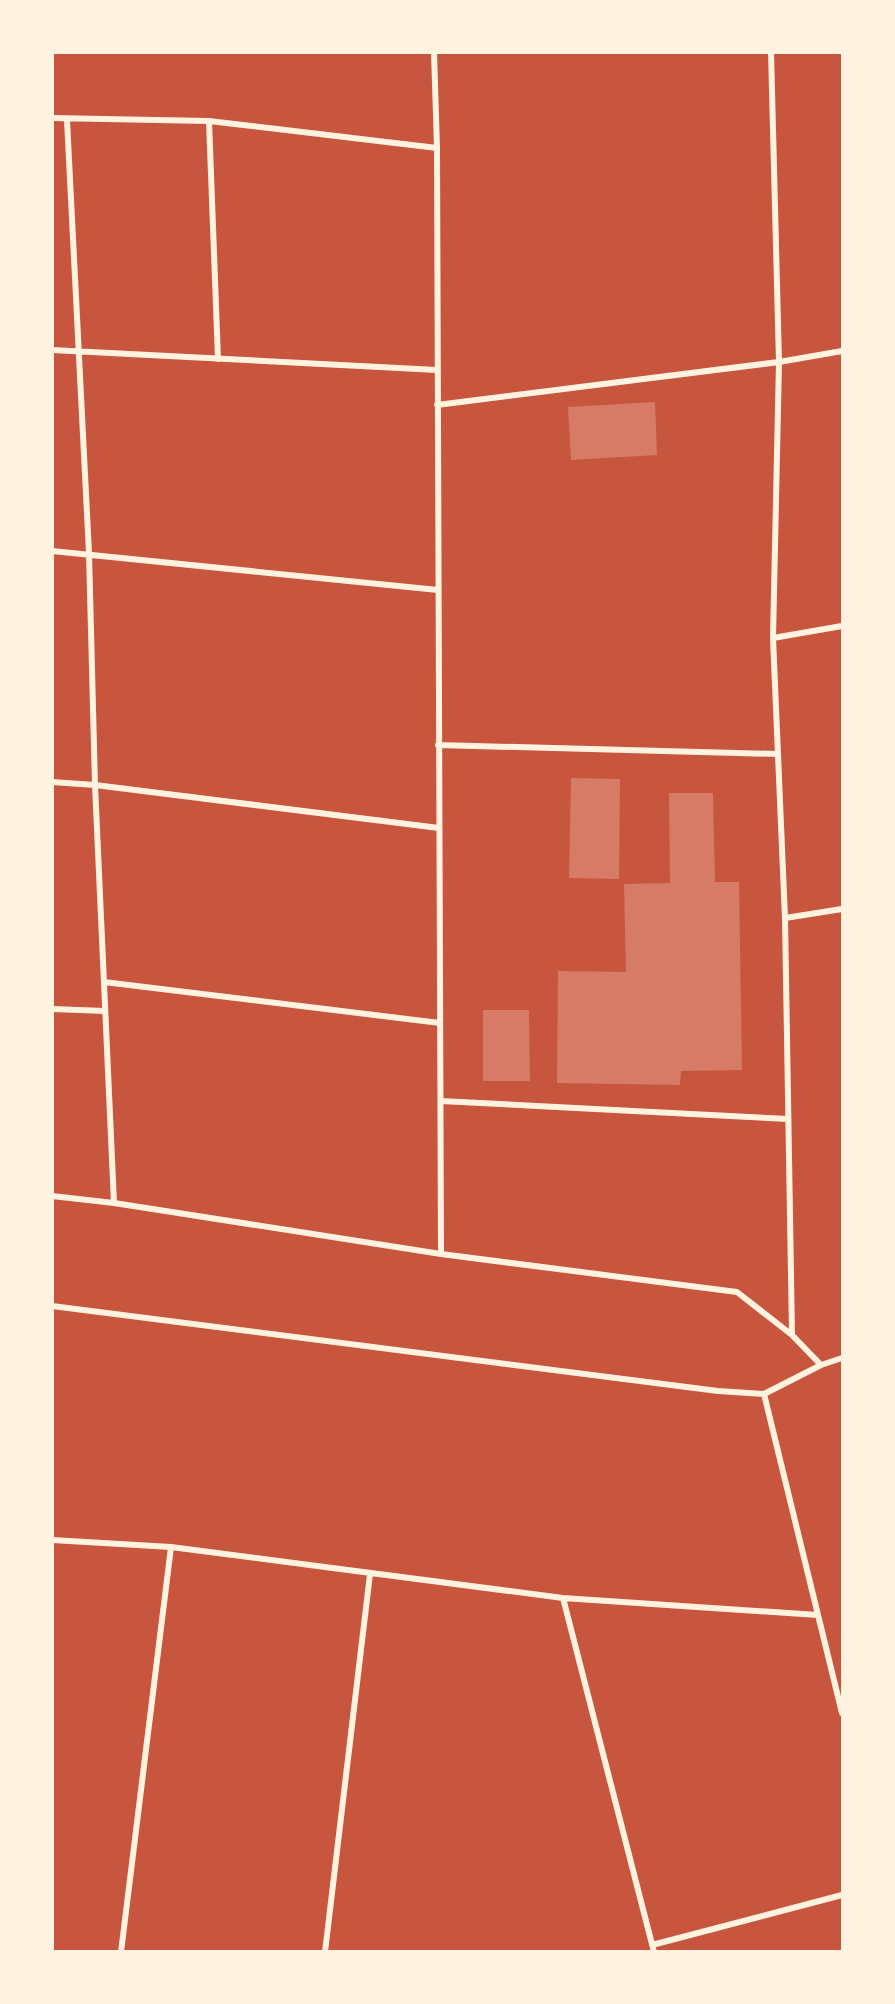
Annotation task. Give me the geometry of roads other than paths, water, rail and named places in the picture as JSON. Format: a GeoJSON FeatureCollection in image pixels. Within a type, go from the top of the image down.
{"type":"FeatureCollection","features":[{"type":"Feature","properties":{"kind":"street"},"geometry":{"type":"LineString","coordinates":[[434,52],[437,148],[441,1254]]}},
{"type":"Feature","properties":{"kind":"street"},"geometry":{"type":"LineString","coordinates":[[771,52],[779,362],[773,638],[785,918],[792,1335]]}},
{"type":"Feature","properties":{"kind":"street"},"geometry":{"type":"LineString","coordinates":[[52,118],[209,122],[437,148]]}},
{"type":"Feature","properties":{"kind":"street"},"geometry":{"type":"LineString","coordinates":[[68,120],[89,554],[95,785],[114,1203]]}},
{"type":"Feature","properties":{"kind":"street"},"geometry":{"type":"LineString","coordinates":[[209,122],[218,359]]}},
{"type":"Feature","properties":{"kind":"street"},"geometry":{"type":"LineString","coordinates":[[52,350],[437,370]]}},
{"type":"Feature","properties":{"kind":"street"},"geometry":{"type":"LineString","coordinates":[[437,405],[779,362],[843,351]]}},
{"type":"Feature","properties":{"kind":"street"},"geometry":{"type":"LineString","coordinates":[[52,551],[438,590]]}},
{"type":"Feature","properties":{"kind":"street"},"geometry":{"type":"LineString","coordinates":[[773,638],[843,626]]}},
{"type":"Feature","properties":{"kind":"street"},"geometry":{"type":"LineString","coordinates":[[438,745],[778,754]]}},
{"type":"Feature","properties":{"kind":"street"},"geometry":{"type":"LineString","coordinates":[[52,782],[95,785],[439,828]]}},
{"type":"Feature","properties":{"kind":"street"},"geometry":{"type":"LineString","coordinates":[[785,918],[843,909]]}},
{"type":"Feature","properties":{"kind":"street"},"geometry":{"type":"LineString","coordinates":[[104,982],[440,1023]]}},
{"type":"Feature","properties":{"kind":"street"},"geometry":{"type":"LineString","coordinates":[[52,1009],[105,1011]]}},
{"type":"Feature","properties":{"kind":"street"},"geometry":{"type":"LineString","coordinates":[[441,1101],[788,1119]]}},
{"type":"Feature","properties":{"kind":"street"},"geometry":{"type":"LineString","coordinates":[[52,1196],[114,1203],[441,1254],[737,1292],[792,1335],[821,1365]]}},
{"type":"Feature","properties":{"kind":"street"},"geometry":{"type":"LineString","coordinates":[[52,1306],[717,1391],[764,1394],[821,1365],[843,1358]]}},
{"type":"Feature","properties":{"kind":"street"},"geometry":{"type":"LineString","coordinates":[[764,1394],[843,1713]]}},
{"type":"Feature","properties":{"kind":"street"},"geometry":{"type":"LineString","coordinates":[[52,1540],[171,1547],[563,1598],[818,1615]]}},
{"type":"Feature","properties":{"kind":"street"},"geometry":{"type":"LineString","coordinates":[[121,1952],[171,1547]]}},
{"type":"Feature","properties":{"kind":"street"},"geometry":{"type":"LineString","coordinates":[[325,1952],[370,1574]]}},
{"type":"Feature","properties":{"kind":"street"},"geometry":{"type":"LineString","coordinates":[[563,1598],[653,1948],[843,1895]]}}]}
